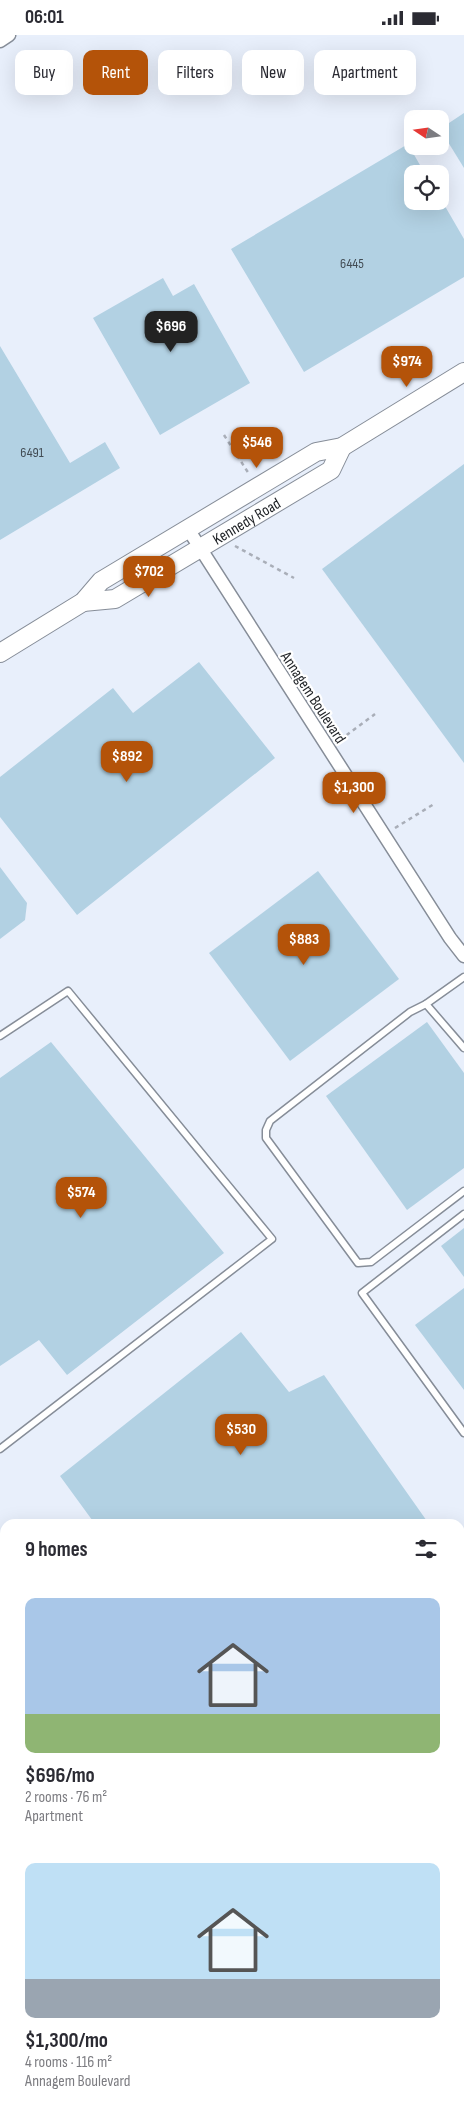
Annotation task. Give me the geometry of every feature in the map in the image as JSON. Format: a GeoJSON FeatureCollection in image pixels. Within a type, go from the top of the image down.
{"type":"FeatureCollection","features":[{"type":"Feature","properties":{"kind":"main road","name":"Kennedy Road"},"geometry":{"type":"LineString","coordinates":[[0,653],[83,602],[101,581],[316,452],[342,447],[464,372]]}},
{"type":"Feature","properties":{"kind":"main road","name":"Kennedy Road"},"geometry":{"type":"LineString","coordinates":[[83,602],[115,599],[331,470],[342,447]]}},
{"type":"Feature","properties":{"kind":"street"},"geometry":{"type":"LineString","coordinates":[[0,40],[9,35]]}},
{"type":"Feature","properties":{"kind":"street","name":"Annagem Boulevard"},"geometry":{"type":"LineString","coordinates":[[188,529],[450,938],[464,956]]}},
{"type":"Feature","properties":{"kind":"lane"},"geometry":{"type":"LineString","coordinates":[[464,977],[426,1004],[410,1012],[270,1121],[266,1130],[266,1137],[358,1263],[371,1262],[464,1191]]}},
{"type":"Feature","properties":{"kind":"lane"},"geometry":{"type":"LineString","coordinates":[[0,1036],[68,991],[272,1239],[0,1449]]}},
{"type":"Feature","properties":{"kind":"lane"},"geometry":{"type":"LineString","coordinates":[[426,1004],[464,1048]]}},
{"type":"Feature","properties":{"kind":"lane"},"geometry":{"type":"LineString","coordinates":[[464,1214],[362,1293],[464,1433]]}},
{"type":"Feature","properties":{"kind":"path"},"geometry":{"type":"LineString","coordinates":[[224,435],[258,487]]}},
{"type":"Feature","properties":{"kind":"path"},"geometry":{"type":"LineString","coordinates":[[224,534],[236,547],[294,578]]}},
{"type":"Feature","properties":{"kind":"path"},"geometry":{"type":"LineString","coordinates":[[328,748],[374,714]]}},
{"type":"Feature","properties":{"kind":"path"},"geometry":{"type":"LineString","coordinates":[[384,835],[434,804]]}},
{"type":"Feature","properties":{"kind":"building"},"geometry":{"type":"Polygon","coordinates":[[[464,113],[464,168],[449,144],[449,123],[464,113]]]}},
{"type":"Feature","properties":{"kind":"building"},"geometry":{"type":"Polygon","coordinates":[[[404,146],[404,155],[414,155],[420,165],[404,165],[404,210],[447,210],[464,239],[464,277],[304,372],[231,249],[404,146]]]}},
{"type":"Feature","properties":{"kind":"building"},"geometry":{"type":"Polygon","coordinates":[[[163,278],[173,296],[194,284],[250,383],[160,435],[93,318],[163,278]]]}},
{"type":"Feature","properties":{"kind":"building"},"geometry":{"type":"Polygon","coordinates":[[[0,346],[70,463],[105,442],[120,468],[0,540],[0,346]]]}},
{"type":"Feature","properties":{"kind":"building"},"geometry":{"type":"Polygon","coordinates":[[[464,464],[464,763],[322,569],[464,464]]]}},
{"type":"Feature","properties":{"kind":"building"},"geometry":{"type":"Polygon","coordinates":[[[199,662],[275,758],[77,915],[0,817],[0,777],[113,688],[133,713],[199,662]]]}},
{"type":"Feature","properties":{"kind":"building"},"geometry":{"type":"Polygon","coordinates":[[[0,867],[27,903],[25,920],[0,939],[0,867]]]}},
{"type":"Feature","properties":{"kind":"building"},"geometry":{"type":"Polygon","coordinates":[[[318,871],[399,979],[290,1061],[209,953],[318,871]]]}},
{"type":"Feature","properties":{"kind":"building"},"geometry":{"type":"Polygon","coordinates":[[[427,1022],[464,1073],[464,1168],[407,1210],[326,1096],[427,1022]]]}},
{"type":"Feature","properties":{"kind":"building"},"geometry":{"type":"Polygon","coordinates":[[[51,1042],[224,1253],[67,1375],[39,1340],[0,1366],[0,1078],[51,1042]]]}},
{"type":"Feature","properties":{"kind":"building"},"geometry":{"type":"Polygon","coordinates":[[[464,1228],[464,1277],[441,1246],[464,1228]]]}},
{"type":"Feature","properties":{"kind":"building"},"geometry":{"type":"Polygon","coordinates":[[[464,1288],[464,1390],[415,1325],[464,1288]]]}},
{"type":"Feature","properties":{"kind":"building"},"geometry":{"type":"Polygon","coordinates":[[[241,1332],[289,1392],[324,1375],[425,1519],[91,1519],[60,1476],[241,1332]]]}}]}
